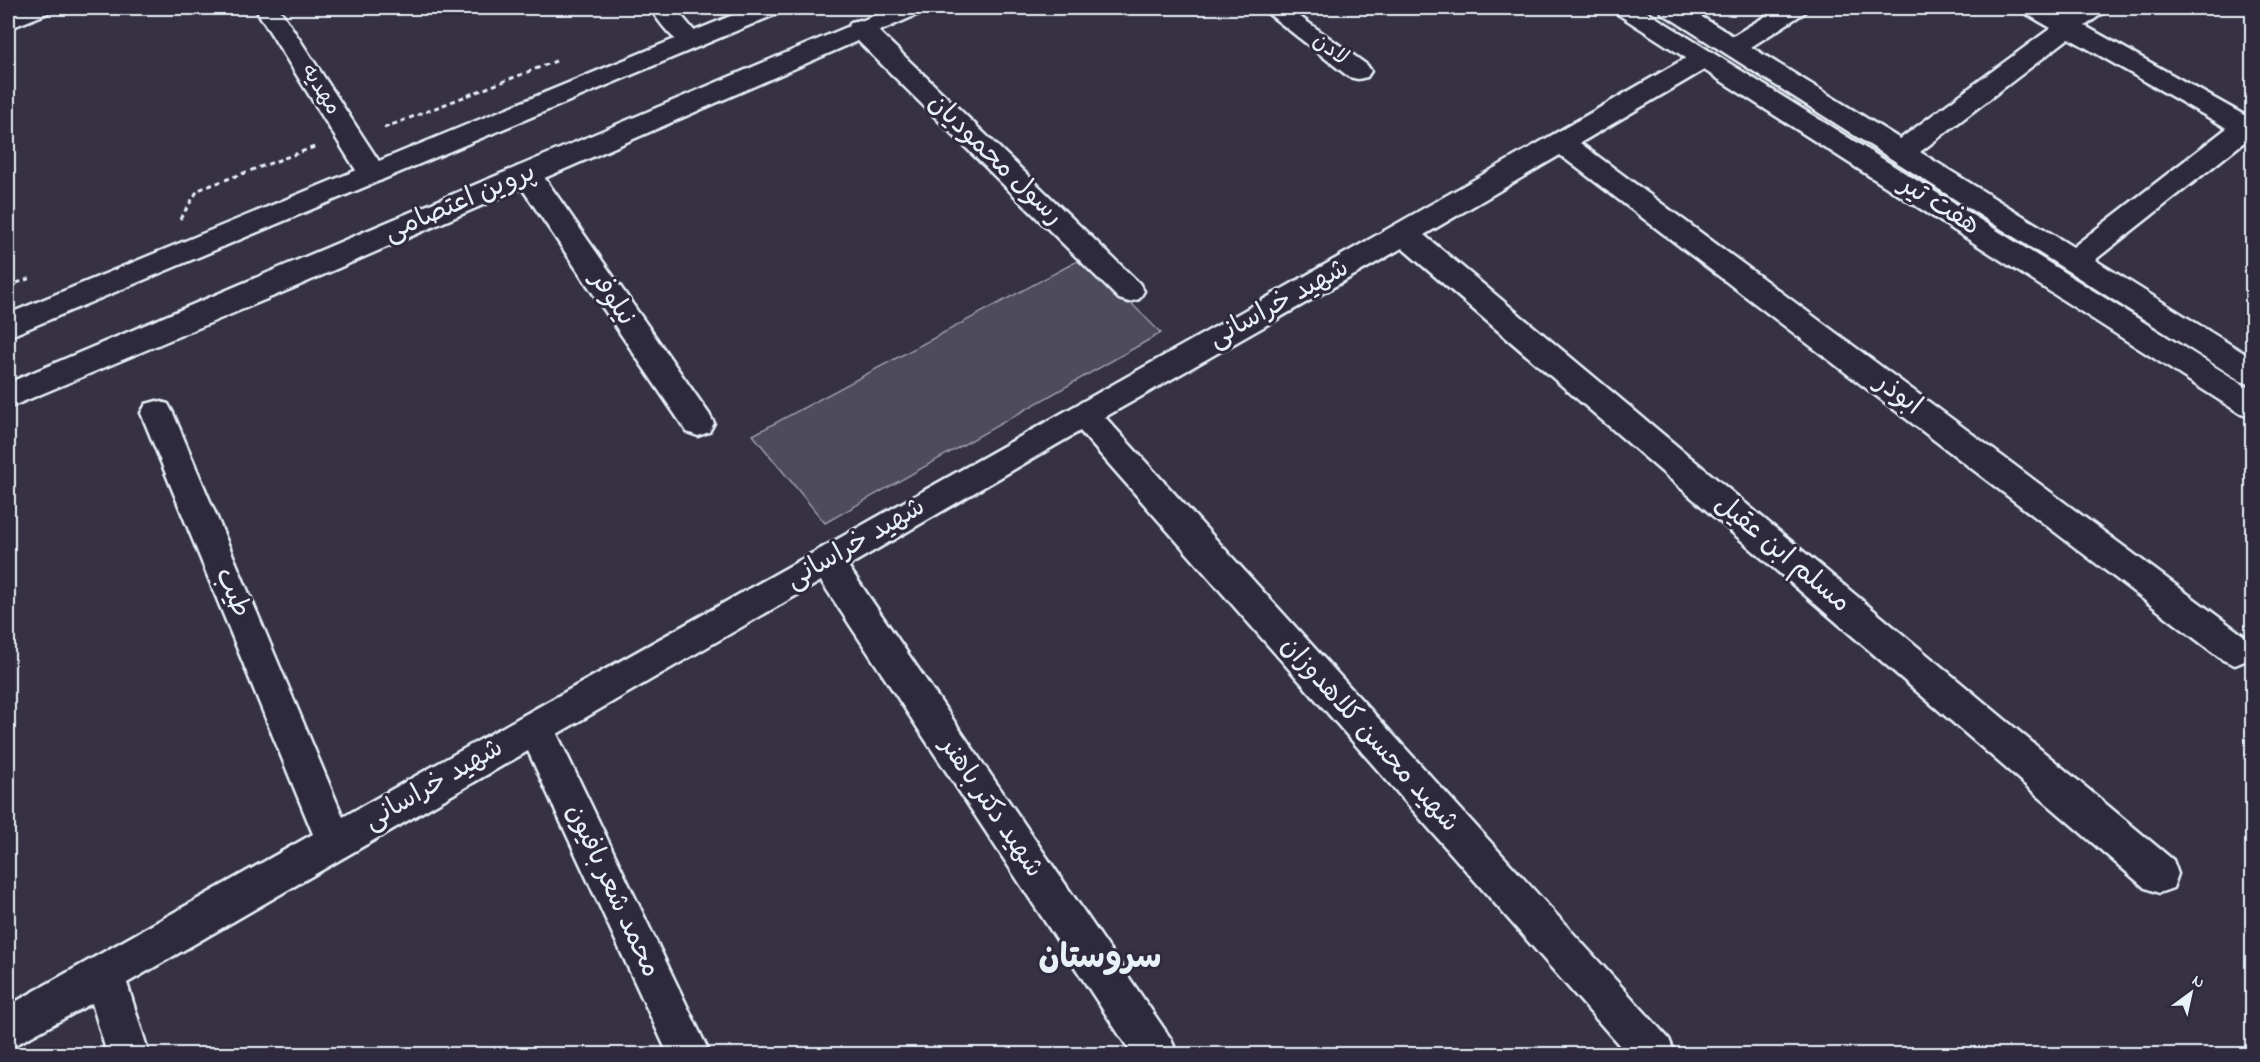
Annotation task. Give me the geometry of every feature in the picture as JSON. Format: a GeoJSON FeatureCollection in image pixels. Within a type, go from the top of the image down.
{"type":"FeatureCollection","features":[{"type":"Feature","properties":{"kind":"street"},"geometry":{"type":"LineString","coordinates":[[8,21],[39,8]]}},
{"type":"Feature","properties":{"kind":"street","name":"مهدیه"},"geometry":{"type":"LineString","coordinates":[[267,8],[372,173]]}},
{"type":"Feature","properties":{"kind":"street"},"geometry":{"type":"LineString","coordinates":[[662,8],[690,40]]}},
{"type":"Feature","properties":{"kind":"street"},"geometry":{"type":"LineString","coordinates":[[8,326],[771,8]]}},
{"type":"Feature","properties":{"kind":"street","name":"پروین اعتصامی"},"geometry":{"type":"LineString","coordinates":[[8,396],[527,174],[860,28],[912,8]]}},
{"type":"Feature","properties":{"kind":"street","name":"لادن"},"geometry":{"type":"LineString","coordinates":[[1273,8],[1358,71]]}},
{"type":"Feature","properties":{"kind":"street","name":"هفت تیر"},"geometry":{"type":"LineString","coordinates":[[1625,8],[1719,52],[1901,152],[2253,373]]}},
{"type":"Feature","properties":{"kind":"street","name":"هفت تیر"},"geometry":{"type":"LineString","coordinates":[[1671,8],[1719,52],[2253,405]]}},
{"type":"Feature","properties":{"kind":"street","name":"شهید خراسانی"},"geometry":{"type":"LineString","coordinates":[[8,1029],[826,561],[1404,234],[1560,141],[1795,8]]}},
{"type":"Feature","properties":{"kind":"street"},"geometry":{"type":"LineString","coordinates":[[2034,8],[2250,127],[2075,261]]}},
{"type":"Feature","properties":{"kind":"street"},"geometry":{"type":"LineString","coordinates":[[1901,152],[2094,8]]}},
{"type":"Feature","properties":{"kind":"street","name":"رسول محمودیان"},"geometry":{"type":"LineString","coordinates":[[860,28],[1129,291]]}},
{"type":"Feature","properties":{"kind":"street","name":"ابوذر"},"geometry":{"type":"LineString","coordinates":[[1560,141],[2235,649]]}},
{"type":"Feature","properties":{"kind":"street","name":"نیلوفر"},"geometry":{"type":"LineString","coordinates":[[527,174],[698,423]]}},
{"type":"Feature","properties":{"kind":"street","name":"مسلم ابن عقیل"},"geometry":{"type":"LineString","coordinates":[[1404,234],[2159,874]]}},
{"type":"Feature","properties":{"kind":"street","name":"طیب"},"geometry":{"type":"LineString","coordinates":[[157,413],[335,842]]}},
{"type":"Feature","properties":{"kind":"street","name":"شهید محسن کلاهدوزان"},"geometry":{"type":"LineString","coordinates":[[1084,415],[1654,1054]]}},
{"type":"Feature","properties":{"kind":"street","name":"شهید دکتر باهنر"},"geometry":{"type":"LineString","coordinates":[[826,561],[1156,1054]]}},
{"type":"Feature","properties":{"kind":"street","name":"محمد شعر بافیون"},"geometry":{"type":"LineString","coordinates":[[535,727],[689,1054]]}},
{"type":"Feature","properties":{"kind":"street"},"geometry":{"type":"LineString","coordinates":[[104,974],[128,1054]]}},
{"type":"Feature","properties":{"kind":"shaded area"},"geometry":{"type":"Polygon","coordinates":[[[1085,257],[1161,333],[825,523],[753,435],[1085,257]]]}},
{"type":"Feature","properties":{"kind":"district","name":"سروستان"},"geometry":{"type":"Point","coordinates":[1100,959]}}]}
